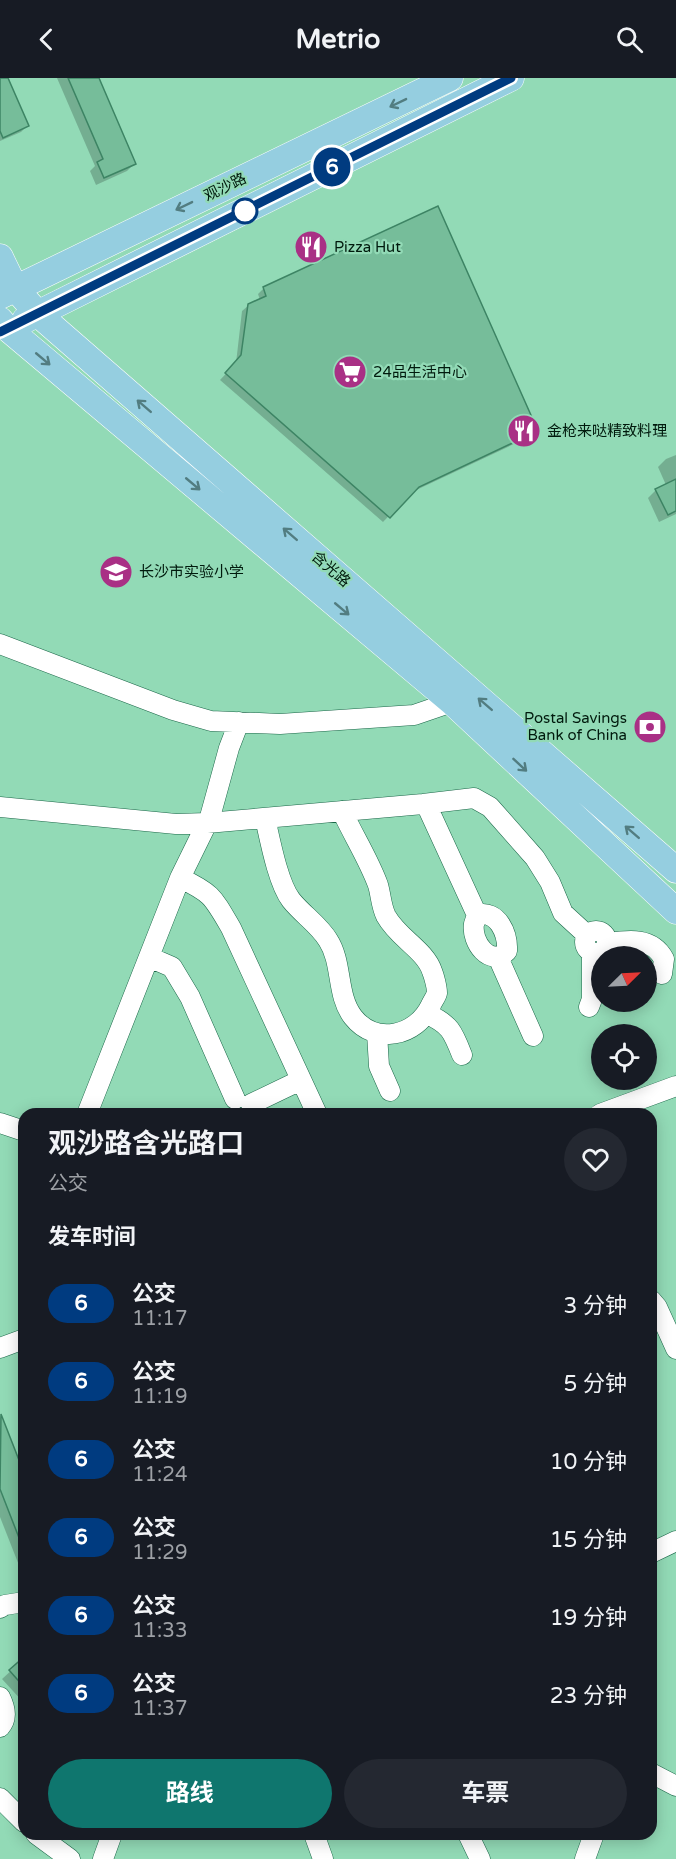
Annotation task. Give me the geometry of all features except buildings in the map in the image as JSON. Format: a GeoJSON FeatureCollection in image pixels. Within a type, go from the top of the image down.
{"type":"FeatureCollection","features":[{"type":"Feature","properties":{"kind":"main road","name":"观沙路"},"geometry":{"type":"LineString","coordinates":[[7,292],[450,78]]}},
{"type":"Feature","properties":{"kind":"main road","name":"观沙路"},"geometry":{"type":"LineString","coordinates":[[2,327],[38,314],[511,78]]}},
{"type":"Feature","properties":{"kind":"main road","name":"含光路"},"geometry":{"type":"LineString","coordinates":[[0,257],[7,292],[38,314],[676,870]]}},
{"type":"Feature","properties":{"kind":"main road","name":"含光路"},"geometry":{"type":"LineString","coordinates":[[2,327],[452,702],[676,911]]}},
{"type":"Feature","properties":{"kind":"street"},"geometry":{"type":"LineString","coordinates":[[0,644],[173,710],[211,721],[280,724],[414,715],[452,702]]}},
{"type":"Feature","properties":{"kind":"street"},"geometry":{"type":"LineString","coordinates":[[89,1108],[180,878],[207,823],[239,722]]}},
{"type":"Feature","properties":{"kind":"street"},"geometry":{"type":"LineString","coordinates":[[0,807],[176,824],[342,812],[474,798],[490,807],[536,858],[550,882],[563,913],[595,943],[630,940],[646,943],[657,949],[664,959],[662,974]]}},
{"type":"Feature","properties":{"kind":"street"},"geometry":{"type":"LineString","coordinates":[[426,804],[477,915],[474,926],[476,939],[483,952],[498,957],[533,1036]]}},
{"type":"Feature","properties":{"kind":"street"},"geometry":{"type":"LineString","coordinates":[[265,818],[273,857],[289,898],[328,939],[336,956],[344,999],[352,1016],[368,1031],[384,1035],[406,1030],[427,1014],[437,993],[433,972],[426,959],[399,934],[386,915],[378,886],[342,812]]}},
{"type":"Feature","properties":{"kind":"street"},"geometry":{"type":"LineString","coordinates":[[180,878],[205,890],[215,900],[231,928],[314,1108]]}},
{"type":"Feature","properties":{"kind":"street"},"geometry":{"type":"LineString","coordinates":[[477,915],[484,913],[492,915],[500,924],[507,938],[507,951],[498,957]]}},
{"type":"Feature","properties":{"kind":"street"},"geometry":{"type":"LineString","coordinates":[[589,1007],[592,999],[595,943]]}},
{"type":"Feature","properties":{"kind":"street"},"geometry":{"type":"LineString","coordinates":[[149,957],[172,967],[190,998],[242,1108],[301,1080]]}},
{"type":"Feature","properties":{"kind":"street"},"geometry":{"type":"LineString","coordinates":[[427,1014],[448,1026],[453,1032],[462,1055]]}},
{"type":"Feature","properties":{"kind":"street"},"geometry":{"type":"LineString","coordinates":[[376,1033],[379,1066],[390,1091]]}},
{"type":"Feature","properties":{"kind":"street"},"geometry":{"type":"LineString","coordinates":[[616,1108],[676,1086]]}},
{"type":"Feature","properties":{"kind":"street"},"geometry":{"type":"LineString","coordinates":[[0,1123],[18,1129]]}},
{"type":"Feature","properties":{"kind":"street"},"geometry":{"type":"LineString","coordinates":[[657,1307],[676,1349]]}},
{"type":"Feature","properties":{"kind":"street"},"geometry":{"type":"LineString","coordinates":[[0,1348],[18,1341]]}},
{"type":"Feature","properties":{"kind":"street"},"geometry":{"type":"LineString","coordinates":[[657,1550],[676,1542]]}},
{"type":"Feature","properties":{"kind":"street"},"geometry":{"type":"LineString","coordinates":[[0,1608],[18,1603]]}},
{"type":"Feature","properties":{"kind":"street"},"geometry":{"type":"LineString","coordinates":[[0,1697],[6,1715],[0,1727]]}},
{"type":"Feature","properties":{"kind":"street"},"geometry":{"type":"LineString","coordinates":[[657,1776],[676,1786]]}},
{"type":"Feature","properties":{"kind":"street"},"geometry":{"type":"LineString","coordinates":[[0,1798],[18,1816]]}},
{"type":"Feature","properties":{"kind":"street"},"geometry":{"type":"LineString","coordinates":[[44,1840],[70,1859]]}},
{"type":"Feature","properties":{"kind":"street"},"geometry":{"type":"LineString","coordinates":[[103,1859],[110,1840]]}},
{"type":"Feature","properties":{"kind":"street"},"geometry":{"type":"LineString","coordinates":[[316,1840],[323,1859]]}},
{"type":"Feature","properties":{"kind":"street"},"geometry":{"type":"LineString","coordinates":[[471,1840],[480,1859]]}},
{"type":"Feature","properties":{"kind":"street"},"geometry":{"type":"LineString","coordinates":[[585,1859],[592,1840]]}},
{"type":"Feature","properties":{"kind":"bus line","name":"6"},"geometry":{"type":"LineString","coordinates":[[0,332],[511,78]]}},
{"type":"Feature","properties":{"kind":"place","name":"Pizza Hut"},"geometry":{"type":"Point","coordinates":[311,247]}},
{"type":"Feature","properties":{"kind":"place","name":"24品生活中心"},"geometry":{"type":"Point","coordinates":[350,372]}},
{"type":"Feature","properties":{"kind":"place","name":"金枪来哒精致料理"},"geometry":{"type":"Point","coordinates":[524,431]}},
{"type":"Feature","properties":{"kind":"place","name":"长沙市实验小学"},"geometry":{"type":"Point","coordinates":[116,572]}},
{"type":"Feature","properties":{"kind":"place","name":"Postal Savings Bank of China"},"geometry":{"type":"Point","coordinates":[650,727]}}]}
